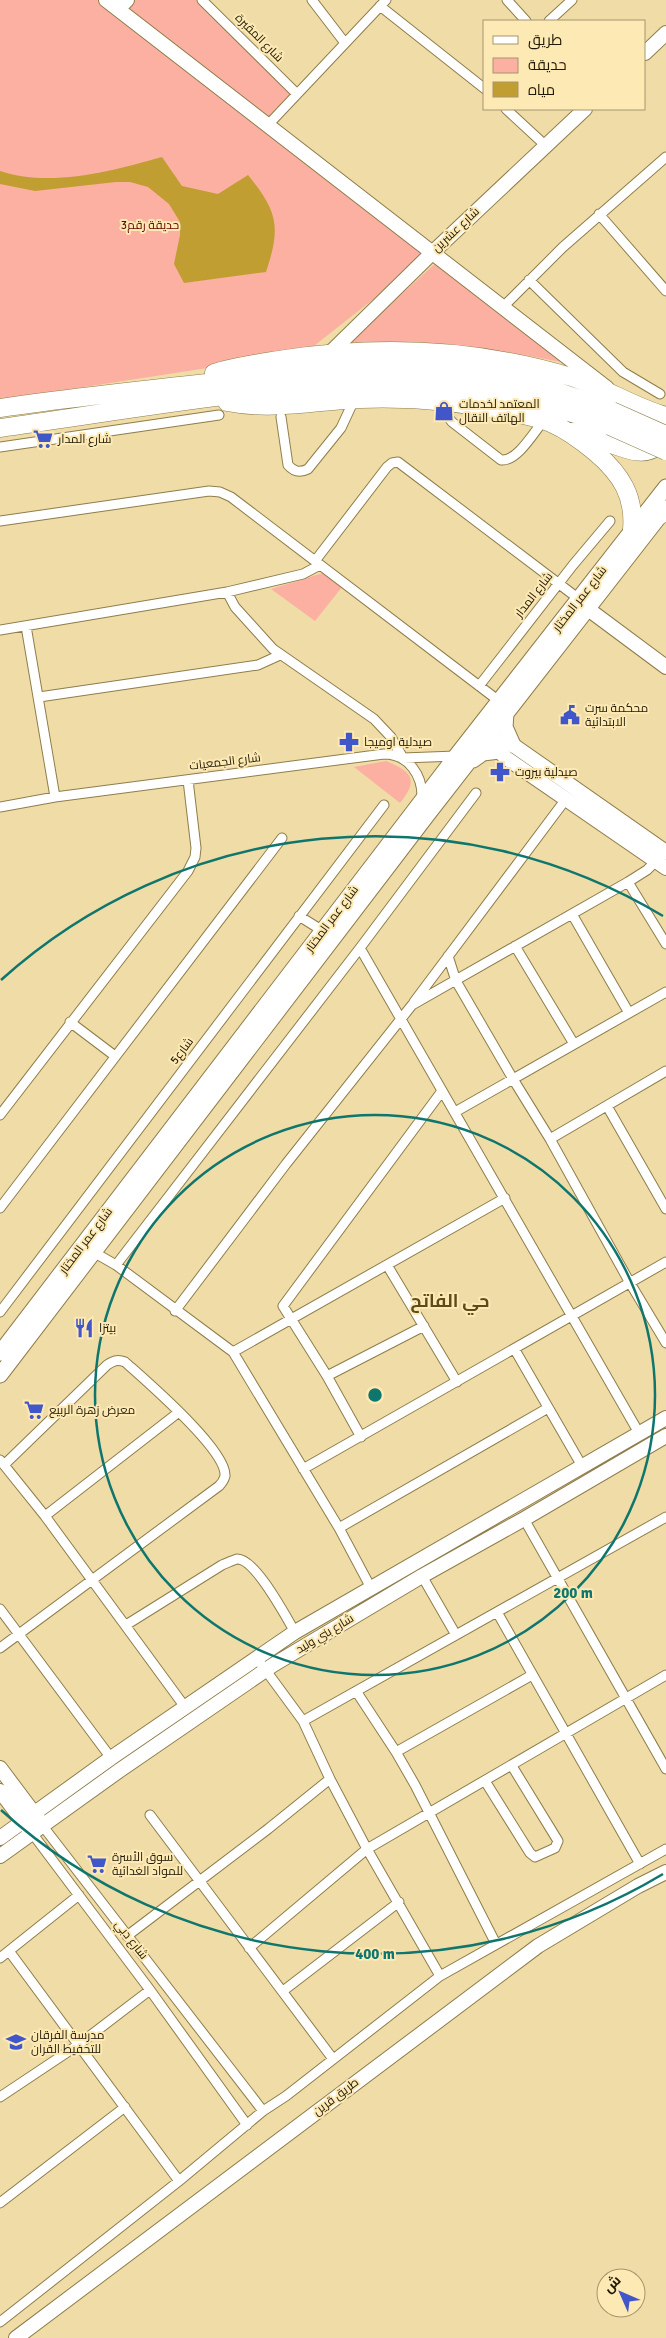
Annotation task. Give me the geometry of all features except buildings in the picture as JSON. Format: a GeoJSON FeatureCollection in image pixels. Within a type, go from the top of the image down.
{"type":"FeatureCollection","features":[{"type":"Feature","properties":{"kind":"highway"},"geometry":{"type":"LineString","coordinates":[[188,385],[213,373],[251,364],[329,354],[435,352],[483,357],[550,371],[591,383],[665,416],[666,431],[662,441],[654,448],[645,452],[629,451],[587,433],[569,432]]}},
{"type":"Feature","properties":{"kind":"highway"},"geometry":{"type":"LineString","coordinates":[[0,408],[337,369],[416,368],[532,384],[572,396],[666,451]]}},
{"type":"Feature","properties":{"kind":"highway"},"geometry":{"type":"LineString","coordinates":[[0,428],[210,398],[332,384],[384,382],[436,384],[524,399],[576,414],[611,418],[666,435]]}},
{"type":"Feature","properties":{"kind":"highway"},"geometry":{"type":"LineString","coordinates":[[210,398],[256,406],[354,400],[435,400],[544,420],[569,432],[602,458],[620,476],[630,497],[633,513],[632,530]]}},
{"type":"Feature","properties":{"kind":"main road","name":"شارع عمر المختار"},"geometry":{"type":"LineString","coordinates":[[584,604],[632,530],[666,486]]}},
{"type":"Feature","properties":{"kind":"main road","name":"شارع عمر المختار"},"geometry":{"type":"LineString","coordinates":[[0,1353],[422,802],[462,760],[584,604],[664,511]]}},
{"type":"Feature","properties":{"kind":"main road"},"geometry":{"type":"LineString","coordinates":[[503,708],[505,727],[513,745]]}},
{"type":"Feature","properties":{"kind":"main road"},"geometry":{"type":"LineString","coordinates":[[0,1375],[96,1252],[462,760],[498,751]]}},
{"type":"Feature","properties":{"kind":"street"},"geometry":{"type":"LineString","coordinates":[[106,0],[122,5],[267,126],[604,384],[611,393]]}},
{"type":"Feature","properties":{"kind":"street","name":"شارع المقبرة"},"geometry":{"type":"LineString","coordinates":[[202,0],[297,94]]}},
{"type":"Feature","properties":{"kind":"street"},"geometry":{"type":"LineString","coordinates":[[312,0],[345,43]]}},
{"type":"Feature","properties":{"kind":"street"},"geometry":{"type":"LineString","coordinates":[[507,0],[525,20]]}},
{"type":"Feature","properties":{"kind":"street"},"geometry":{"type":"LineString","coordinates":[[550,20],[572,0]]}},
{"type":"Feature","properties":{"kind":"street"},"geometry":{"type":"LineString","coordinates":[[267,126],[383,3],[483,85]]}},
{"type":"Feature","properties":{"kind":"street"},"geometry":{"type":"LineString","coordinates":[[646,52],[666,33]]}},
{"type":"Feature","properties":{"kind":"street"},"geometry":{"type":"LineString","coordinates":[[507,110],[546,146]]}},
{"type":"Feature","properties":{"kind":"street","name":"شارع عشرين"},"geometry":{"type":"LineString","coordinates":[[329,354],[432,253],[585,110]]}},
{"type":"Feature","properties":{"kind":"street"},"geometry":{"type":"LineString","coordinates":[[503,307],[599,214],[666,157]]}},
{"type":"Feature","properties":{"kind":"street"},"geometry":{"type":"LineString","coordinates":[[599,214],[666,291]]}},
{"type":"Feature","properties":{"kind":"street"},"geometry":{"type":"LineString","coordinates":[[529,280],[623,372],[660,394]]}},
{"type":"Feature","properties":{"kind":"street"},"geometry":{"type":"LineString","coordinates":[[281,417],[288,465],[297,472],[303,472],[308,469],[341,428],[354,400]]}},
{"type":"Feature","properties":{"kind":"street"},"geometry":{"type":"LineString","coordinates":[[435,400],[452,422],[501,460],[509,460],[517,455],[544,420]]}},
{"type":"Feature","properties":{"kind":"street"},"geometry":{"type":"LineString","coordinates":[[0,447],[219,415]]}},
{"type":"Feature","properties":{"kind":"street"},"geometry":{"type":"LineString","coordinates":[[0,630],[227,592],[308,573],[318,563],[387,467],[392,463],[398,462],[666,667]]}},
{"type":"Feature","properties":{"kind":"street"},"geometry":{"type":"LineString","coordinates":[[0,521],[215,491],[230,497],[318,563],[479,686],[503,708]]}},
{"type":"Feature","properties":{"kind":"street","name":"شارع المدار"},"geometry":{"type":"LineString","coordinates":[[479,686],[558,583],[610,521]]}},
{"type":"Feature","properties":{"kind":"street"},"geometry":{"type":"LineString","coordinates":[[227,592],[235,606],[280,656],[374,719],[391,737],[403,758],[411,766],[419,779],[422,802]]}},
{"type":"Feature","properties":{"kind":"street"},"geometry":{"type":"LineString","coordinates":[[26,626],[55,797]]}},
{"type":"Feature","properties":{"kind":"street"},"geometry":{"type":"LineString","coordinates":[[39,697],[258,665],[280,656]]}},
{"type":"Feature","properties":{"kind":"street"},"geometry":{"type":"LineString","coordinates":[[482,734],[513,745],[663,860]]}},
{"type":"Feature","properties":{"kind":"street"},"geometry":{"type":"LineString","coordinates":[[482,734],[498,751],[566,799],[663,860]]}},
{"type":"Feature","properties":{"kind":"street","name":"شارع الجمعيات"},"geometry":{"type":"LineString","coordinates":[[1,808],[55,797],[384,754],[403,758],[462,760]]}},
{"type":"Feature","properties":{"kind":"street"},"geometry":{"type":"LineString","coordinates":[[0,1116],[70,1022],[180,883],[195,858],[196,848],[188,780]]}},
{"type":"Feature","properties":{"kind":"street"},"geometry":{"type":"LineString","coordinates":[[116,1266],[360,948],[476,793]]}},
{"type":"Feature","properties":{"kind":"street"},"geometry":{"type":"LineString","coordinates":[[175,1311],[286,1164],[400,1020],[566,799]]}},
{"type":"Feature","properties":{"kind":"street","name":"شارع5"},"geometry":{"type":"LineString","coordinates":[[0,1312],[384,805]]}},
{"type":"Feature","properties":{"kind":"street"},"geometry":{"type":"LineString","coordinates":[[0,1208],[282,838]]}},
{"type":"Feature","properties":{"kind":"street"},"geometry":{"type":"LineString","coordinates":[[412,1004],[456,981],[663,860]]}},
{"type":"Feature","properties":{"kind":"street"},"geometry":{"type":"LineString","coordinates":[[628,882],[666,944]]}},
{"type":"Feature","properties":{"kind":"street"},"geometry":{"type":"LineString","coordinates":[[572,914],[629,1013]]}},
{"type":"Feature","properties":{"kind":"street"},"geometry":{"type":"LineString","coordinates":[[300,916],[323,931]]}},
{"type":"Feature","properties":{"kind":"street"},"geometry":{"type":"LineString","coordinates":[[515,946],[574,1044]]}},
{"type":"Feature","properties":{"kind":"street"},"geometry":{"type":"LineString","coordinates":[[360,948],[639,1434]]}},
{"type":"Feature","properties":{"kind":"street"},"geometry":{"type":"LineString","coordinates":[[448,956],[456,981],[550,1139],[630,1283],[666,1343]]}},
{"type":"Feature","properties":{"kind":"street"},"geometry":{"type":"LineString","coordinates":[[455,1112],[666,992]]}},
{"type":"Feature","properties":{"kind":"street"},"geometry":{"type":"LineString","coordinates":[[70,1022],[115,1056]]}},
{"type":"Feature","properties":{"kind":"street"},"geometry":{"type":"LineString","coordinates":[[550,1139],[666,1073]]}},
{"type":"Feature","properties":{"kind":"street"},"geometry":{"type":"LineString","coordinates":[[361,1437],[327,1376],[283,1306],[442,1090]]}},
{"type":"Feature","properties":{"kind":"street"},"geometry":{"type":"LineString","coordinates":[[607,1106],[666,1209]]}},
{"type":"Feature","properties":{"kind":"street"},"geometry":{"type":"LineString","coordinates":[[233,1352],[504,1198]]}},
{"type":"Feature","properties":{"kind":"street"},"geometry":{"type":"LineString","coordinates":[[96,1252],[233,1352],[339,1528],[372,1588]]}},
{"type":"Feature","properties":{"kind":"street"},"geometry":{"type":"LineString","coordinates":[[303,1469],[515,1350],[666,1262]]}},
{"type":"Feature","properties":{"kind":"street"},"geometry":{"type":"LineString","coordinates":[[387,1265],[457,1382]]}},
{"type":"Feature","properties":{"kind":"street"},"geometry":{"type":"LineString","coordinates":[[327,1376],[424,1326]]}},
{"type":"Feature","properties":{"kind":"street"},"geometry":{"type":"LineString","coordinates":[[515,1350],[582,1466]]}},
{"type":"Feature","properties":{"kind":"street"},"geometry":{"type":"LineString","coordinates":[[0,1648],[90,1580],[223,1482],[224,1472],[210,1447],[196,1428],[125,1362],[114,1360],[106,1365],[2,1462],[45,1516],[90,1580],[126,1625],[185,1707]]}},
{"type":"Feature","properties":{"kind":"street"},"geometry":{"type":"LineString","coordinates":[[339,1528],[548,1408]]}},
{"type":"Feature","properties":{"kind":"street"},"geometry":{"type":"LineString","coordinates":[[45,1516],[179,1412]]}},
{"type":"Feature","properties":{"kind":"street","name":"شارع بني وليد"},"geometry":{"type":"LineString","coordinates":[[0,1838],[111,1758],[295,1632],[666,1418]]}},
{"type":"Feature","properties":{"kind":"street","name":"شارع بني وليد"},"geometry":{"type":"LineString","coordinates":[[0,1856],[265,1671],[422,1576],[666,1436]]}},
{"type":"Feature","properties":{"kind":"street"},"geometry":{"type":"LineString","coordinates":[[303,1721],[666,1517]]}},
{"type":"Feature","properties":{"kind":"street"},"geometry":{"type":"LineString","coordinates":[[524,1519],[626,1698],[662,1752],[666,1769]]}},
{"type":"Feature","properties":{"kind":"street"},"geometry":{"type":"LineString","coordinates":[[126,1625],[222,1565],[237,1559],[244,1561],[261,1577],[295,1632]]}},
{"type":"Feature","properties":{"kind":"street"},"geometry":{"type":"LineString","coordinates":[[422,1576],[456,1635]]}},
{"type":"Feature","properties":{"kind":"street"},"geometry":{"type":"LineString","coordinates":[[0,1609],[111,1758]]}},
{"type":"Feature","properties":{"kind":"street"},"geometry":{"type":"LineString","coordinates":[[497,1612],[640,1864]]}},
{"type":"Feature","properties":{"kind":"street"},"geometry":{"type":"LineString","coordinates":[[256,1657],[303,1721],[330,1779],[367,1849],[440,1976]]}},
{"type":"Feature","properties":{"kind":"street"},"geometry":{"type":"LineString","coordinates":[[396,1752],[532,1675]]}},
{"type":"Feature","properties":{"kind":"street"},"geometry":{"type":"LineString","coordinates":[[249,1948],[367,1849],[666,1675]]}},
{"type":"Feature","properties":{"kind":"street"},"geometry":{"type":"LineString","coordinates":[[356,1691],[396,1752],[496,1944]]}},
{"type":"Feature","properties":{"kind":"street"},"geometry":{"type":"LineString","coordinates":[[486,1781],[530,1853],[535,1857],[555,1848],[558,1841],[553,1831],[512,1766]]}},
{"type":"Feature","properties":{"kind":"street","name":"شارع دبي"},"geometry":{"type":"LineString","coordinates":[[0,1768],[37,1829],[127,1936],[263,2111]]}},
{"type":"Feature","properties":{"kind":"street"},"geometry":{"type":"LineString","coordinates":[[127,1936],[268,1829],[330,1779]]}},
{"type":"Feature","properties":{"kind":"street","name":"شارع دبي"},"geometry":{"type":"LineString","coordinates":[[0,1791],[28,1817]]}},
{"type":"Feature","properties":{"kind":"street"},"geometry":{"type":"LineString","coordinates":[[150,1815],[333,2059]]}},
{"type":"Feature","properties":{"kind":"street","name":"شارع دبي"},"geometry":{"type":"LineString","coordinates":[[37,1829],[79,1895],[247,2125]]}},
{"type":"Feature","properties":{"kind":"street"},"geometry":{"type":"LineString","coordinates":[[2,2317],[179,2181],[263,2111],[440,1976],[666,1849]]}},
{"type":"Feature","properties":{"kind":"street","name":"طريق قرين"},"geometry":{"type":"LineString","coordinates":[[16,2338],[538,1946],[630,1891],[666,1872]]}},
{"type":"Feature","properties":{"kind":"street"},"geometry":{"type":"LineString","coordinates":[[0,1958],[79,1895]]}},
{"type":"Feature","properties":{"kind":"street"},"geometry":{"type":"LineString","coordinates":[[283,1991],[398,1902]]}},
{"type":"Feature","properties":{"kind":"street"},"geometry":{"type":"LineString","coordinates":[[9,1951],[179,2181]]}},
{"type":"Feature","properties":{"kind":"street"},"geometry":{"type":"LineString","coordinates":[[0,2097],[78,2044],[150,1990]]}},
{"type":"Feature","properties":{"kind":"street"},"geometry":{"type":"LineString","coordinates":[[0,2203],[125,2107]]}},
{"type":"Feature","properties":{"kind":"green space","name":"حديقة رقم3"},"geometry":{"type":"Polygon","coordinates":[[[0,0],[106,0],[118,9],[127,0],[202,0],[297,94],[267,126],[432,253],[305,353],[0,400],[0,0]]]}},
{"type":"Feature","properties":{"kind":"green space"},"geometry":{"type":"Polygon","coordinates":[[[439,260],[561,362],[441,344],[380,342],[346,345],[439,260]]]}},
{"type":"Feature","properties":{"kind":"green space"},"geometry":{"type":"Polygon","coordinates":[[[323,573],[341,583],[342,587],[315,621],[271,589],[323,573]]]}},
{"type":"Feature","properties":{"kind":"green space"},"geometry":{"type":"Polygon","coordinates":[[[386,761],[402,769],[410,777],[409,788],[400,803],[354,767],[386,761]]]}},
{"type":"Feature","properties":{"kind":"water"},"geometry":{"type":"Polygon","coordinates":[[[162,157],[182,186],[218,194],[248,175],[266,199],[274,220],[274,243],[266,272],[184,283],[174,264],[180,235],[180,222],[169,204],[148,187],[130,182],[116,182],[35,191],[0,184],[0,171],[20,176],[60,178],[102,172],[162,157]]]}},
{"type":"Feature","properties":{"kind":"place","name":"المعتمد لخدمات الهاتف النقال"},"geometry":{"type":"Point","coordinates":[444,411]}},
{"type":"Feature","properties":{"kind":"place","name":"شارع المدار"},"geometry":{"type":"Point","coordinates":[43,439]}},
{"type":"Feature","properties":{"kind":"place","name":"محكمة سرت الابتدائية"},"geometry":{"type":"Point","coordinates":[570,715]}},
{"type":"Feature","properties":{"kind":"place","name":"صيدلية اوميجا"},"geometry":{"type":"Point","coordinates":[349,742]}},
{"type":"Feature","properties":{"kind":"place","name":"صيدلية بيروت"},"geometry":{"type":"Point","coordinates":[500,772]}},
{"type":"Feature","properties":{"kind":"place","name":"بيتزا"},"geometry":{"type":"Point","coordinates":[84,1328]}},
{"type":"Feature","properties":{"kind":"place","name":"معرض زهرة الربيع"},"geometry":{"type":"Point","coordinates":[34,1410]}},
{"type":"Feature","properties":{"kind":"place","name":"سوق الأسرة للمواد الغدائية"},"geometry":{"type":"Point","coordinates":[97,1864]}},
{"type":"Feature","properties":{"kind":"place","name":"مدرسة الفرقان للتحفيط القران"},"geometry":{"type":"Point","coordinates":[16,2042]}},
{"type":"Feature","properties":{"kind":"district","name":"حي الفاتح"},"geometry":{"type":"Point","coordinates":[450,1301]}}]}
